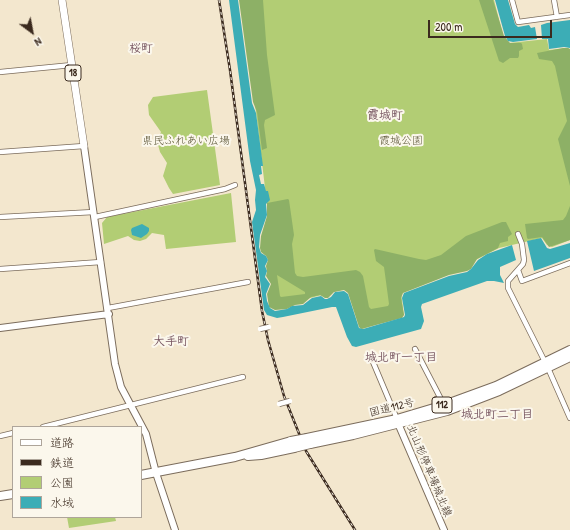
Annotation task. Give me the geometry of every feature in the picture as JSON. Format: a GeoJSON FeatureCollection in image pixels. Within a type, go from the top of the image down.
{"type":"FeatureCollection","features":[{"type":"Feature","properties":{"kind":"highway","name":"国道112号"},"geometry":{"type":"LineString","coordinates":[[142,476],[447,411],[499,391],[546,366],[570,350]]}},
{"type":"Feature","properties":{"kind":"highway","name":"国道112号"},"geometry":{"type":"LineString","coordinates":[[398,422],[570,357]]}},
{"type":"Feature","properties":{"kind":"highway"},"geometry":{"type":"LineString","coordinates":[[0,496],[12,494]]}},
{"type":"Feature","properties":{"kind":"main road","name":"18"},"geometry":{"type":"LineString","coordinates":[[62,0],[84,146]]}},
{"type":"Feature","properties":{"kind":"street"},"geometry":{"type":"LineString","coordinates":[[512,0],[518,22],[570,15]]}},
{"type":"Feature","properties":{"kind":"street"},"geometry":{"type":"LineString","coordinates":[[554,0],[557,17]]}},
{"type":"Feature","properties":{"kind":"street"},"geometry":{"type":"LineString","coordinates":[[0,72],[72,65]]}},
{"type":"Feature","properties":{"kind":"street"},"geometry":{"type":"LineString","coordinates":[[0,152],[84,146],[115,364],[121,387],[142,426]]}},
{"type":"Feature","properties":{"kind":"street"},"geometry":{"type":"LineString","coordinates":[[0,217],[94,214],[225,189],[235,185]]}},
{"type":"Feature","properties":{"kind":"street"},"geometry":{"type":"LineString","coordinates":[[518,234],[522,244],[524,260],[523,264],[508,281],[508,288],[570,418]]}},
{"type":"Feature","properties":{"kind":"street"},"geometry":{"type":"LineString","coordinates":[[0,269],[101,262]]}},
{"type":"Feature","properties":{"kind":"street"},"geometry":{"type":"LineString","coordinates":[[518,270],[522,281],[570,263]]}},
{"type":"Feature","properties":{"kind":"street"},"geometry":{"type":"LineString","coordinates":[[0,328],[108,311],[248,282]]}},
{"type":"Feature","properties":{"kind":"street"},"geometry":{"type":"LineString","coordinates":[[260,329],[269,327]]}},
{"type":"Feature","properties":{"kind":"street"},"geometry":{"type":"LineString","coordinates":[[415,349],[444,405]]}},
{"type":"Feature","properties":{"kind":"street"},"geometry":{"type":"LineString","coordinates":[[372,362],[398,422]]}},
{"type":"Feature","properties":{"kind":"street"},"geometry":{"type":"LineString","coordinates":[[47,426],[243,377]]}},
{"type":"Feature","properties":{"kind":"street"},"geometry":{"type":"LineString","coordinates":[[279,404],[290,401]]}},
{"type":"Feature","properties":{"kind":"street","name":"北山形停車場城北線"},"geometry":{"type":"LineString","coordinates":[[398,422],[444,530]]}},
{"type":"Feature","properties":{"kind":"street"},"geometry":{"type":"LineString","coordinates":[[142,426],[146,434],[156,473],[175,530]]}},
{"type":"Feature","properties":{"kind":"street"},"geometry":{"type":"LineString","coordinates":[[0,436],[12,433]]}},
{"type":"Feature","properties":{"kind":"green space"},"geometry":{"type":"Polygon","coordinates":[[[239,0],[263,0],[267,55],[275,115],[265,120],[264,125],[267,148],[262,150],[257,112],[253,102],[239,0]]]}},
{"type":"Feature","properties":{"kind":"green space","name":"霞城公園"},"geometry":{"type":"Polygon","coordinates":[[[241,0],[494,0],[504,39],[509,43],[547,39],[549,50],[568,48],[570,50],[570,240],[552,247],[547,245],[542,238],[499,248],[450,273],[401,293],[404,315],[362,329],[348,291],[345,289],[279,306],[241,0]]]}},
{"type":"Feature","properties":{"kind":"green space"},"geometry":{"type":"Polygon","coordinates":[[[479,0],[493,0],[504,36],[510,43],[522,44],[523,49],[519,51],[518,58],[510,58],[503,63],[499,61],[479,0]]]}},
{"type":"Feature","properties":{"kind":"green space"},"geometry":{"type":"Polygon","coordinates":[[[563,48],[570,49],[570,186],[558,139],[567,121],[555,66],[552,61],[539,59],[537,53],[563,48]]]}},
{"type":"Feature","properties":{"kind":"green space","name":"県民ふれあい広場"},"geometry":{"type":"Polygon","coordinates":[[[207,90],[220,185],[173,194],[163,176],[167,163],[160,152],[157,141],[161,132],[149,115],[148,105],[153,97],[207,90]]]}},
{"type":"Feature","properties":{"kind":"green space"},"geometry":{"type":"Polygon","coordinates":[[[231,193],[236,242],[166,249],[164,235],[152,233],[146,239],[140,241],[134,240],[128,236],[104,244],[102,223],[107,217],[231,193]]]}},
{"type":"Feature","properties":{"kind":"green space"},"geometry":{"type":"Polygon","coordinates":[[[289,200],[294,235],[292,244],[295,273],[297,276],[303,277],[356,270],[363,276],[369,307],[371,309],[388,306],[389,304],[384,267],[376,261],[375,249],[426,260],[441,255],[466,236],[502,222],[506,222],[512,234],[508,237],[508,241],[500,243],[498,248],[477,259],[471,269],[449,275],[403,293],[401,298],[404,315],[402,318],[361,329],[359,327],[348,293],[344,290],[334,292],[328,298],[320,295],[311,297],[303,304],[295,305],[287,309],[275,310],[269,307],[267,294],[271,284],[266,276],[266,266],[268,260],[261,252],[260,248],[261,236],[267,216],[267,203],[289,200]],[[277,275],[281,297],[305,294],[305,292],[277,275]]]}},
{"type":"Feature","properties":{"kind":"green space"},"geometry":{"type":"Polygon","coordinates":[[[570,206],[570,240],[549,247],[542,237],[527,238],[525,224],[563,220],[570,206]]]}},
{"type":"Feature","properties":{"kind":"green space"},"geometry":{"type":"Polygon","coordinates":[[[67,518],[115,518],[116,521],[69,528],[67,518]]]}},
{"type":"Feature","properties":{"kind":"water"},"geometry":{"type":"Polygon","coordinates":[[[229,0],[238,0],[252,103],[256,113],[263,166],[261,166],[262,174],[259,175],[261,184],[264,184],[266,191],[268,191],[270,200],[266,204],[267,215],[260,235],[259,247],[261,253],[266,256],[268,260],[265,266],[267,271],[265,277],[270,284],[266,294],[270,308],[275,311],[287,309],[292,306],[303,305],[312,298],[321,296],[327,299],[335,292],[344,291],[348,294],[359,328],[363,329],[404,317],[405,315],[402,298],[404,293],[449,276],[467,272],[478,260],[487,254],[512,245],[516,260],[500,267],[500,275],[504,283],[487,281],[422,304],[421,307],[424,321],[421,329],[356,347],[352,346],[347,337],[336,307],[277,318],[267,315],[264,310],[252,222],[256,210],[256,190],[250,161],[229,0]]]}},
{"type":"Feature","properties":{"kind":"water"},"geometry":{"type":"Polygon","coordinates":[[[495,0],[508,0],[515,24],[518,27],[529,25],[531,28],[535,27],[537,39],[513,42],[508,41],[505,36],[495,0]]]}},
{"type":"Feature","properties":{"kind":"water"},"geometry":{"type":"Polygon","coordinates":[[[570,20],[570,48],[564,47],[549,49],[548,39],[542,39],[541,25],[570,20]]]}},
{"type":"Feature","properties":{"kind":"water"},"geometry":{"type":"Polygon","coordinates":[[[142,224],[149,228],[147,234],[141,238],[132,235],[132,228],[142,224]]]}},
{"type":"Feature","properties":{"kind":"water"},"geometry":{"type":"Polygon","coordinates":[[[541,238],[547,248],[550,249],[570,243],[570,258],[534,271],[527,241],[541,238]]]}},
{"type":"Feature","properties":{"kind":"railway"},"geometry":{"type":"LineString","coordinates":[[219,0],[230,70],[262,311],[268,340],[284,396],[306,451],[355,530]]}},
{"type":"Feature","properties":{"kind":"district","name":"桜町"},"geometry":{"type":"Point","coordinates":[141,49]}},
{"type":"Feature","properties":{"kind":"district","name":"霞城町"},"geometry":{"type":"Point","coordinates":[385,116]}},
{"type":"Feature","properties":{"kind":"district","name":"大手町"},"geometry":{"type":"Point","coordinates":[171,342]}},
{"type":"Feature","properties":{"kind":"district","name":"城北町一丁目"},"geometry":{"type":"Point","coordinates":[401,358]}},
{"type":"Feature","properties":{"kind":"district","name":"城北町二丁目"},"geometry":{"type":"Point","coordinates":[497,415]}}]}
